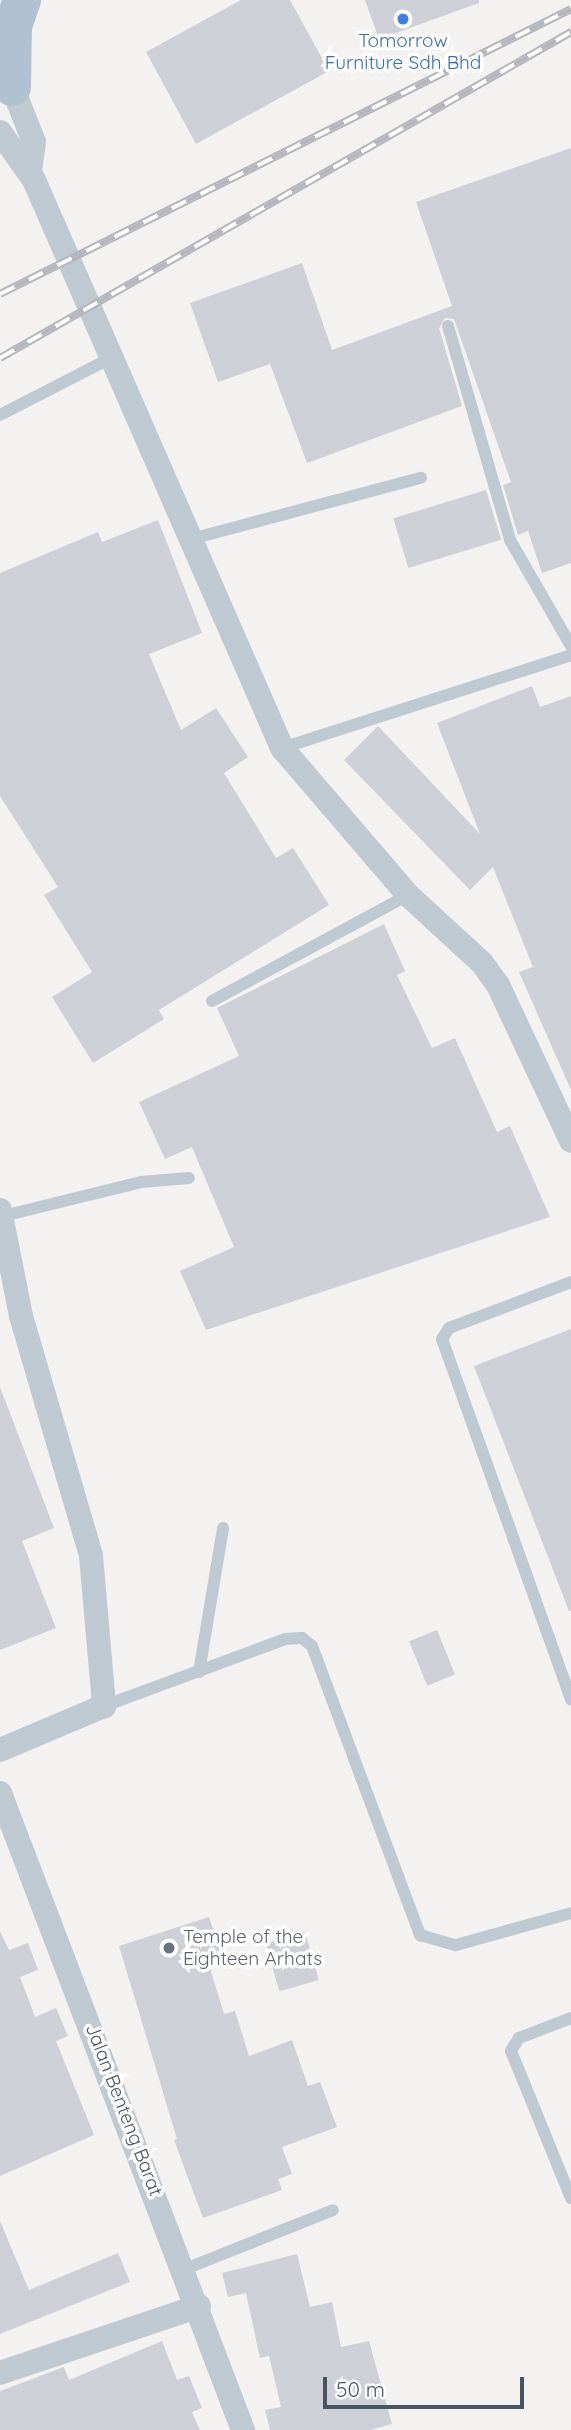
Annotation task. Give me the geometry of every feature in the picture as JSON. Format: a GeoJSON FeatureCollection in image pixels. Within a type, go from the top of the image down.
{"type":"FeatureCollection","features":[{"type":"Feature","properties":{"kind":"main road"},"geometry":{"type":"LineString","coordinates":[[6,71],[13,26],[22,0]]}},
{"type":"Feature","properties":{"kind":"street"},"geometry":{"type":"LineString","coordinates":[[6,71],[34,142],[30,171]]}},
{"type":"Feature","properties":{"kind":"street"},"geometry":{"type":"LineString","coordinates":[[0,132],[15,158],[30,171],[282,748],[408,895],[482,962],[498,985],[571,1141]]}},
{"type":"Feature","properties":{"kind":"street"},"geometry":{"type":"LineString","coordinates":[[0,1750],[104,1706],[91,1556],[21,1316],[1,1213]]}},
{"type":"Feature","properties":{"kind":"street","name":"Jalan Benteng Barat"},"geometry":{"type":"LineString","coordinates":[[0,1793],[185,2269],[243,2430]]}},
{"type":"Feature","properties":{"kind":"street"},"geometry":{"type":"LineString","coordinates":[[0,2373],[199,2306]]}},
{"type":"Feature","properties":{"kind":"lane"},"geometry":{"type":"LineString","coordinates":[[448,326],[510,540],[571,646]]}},
{"type":"Feature","properties":{"kind":"lane"},"geometry":{"type":"LineString","coordinates":[[84,372],[115,367]]}},
{"type":"Feature","properties":{"kind":"lane"},"geometry":{"type":"LineString","coordinates":[[0,415],[84,372],[115,367]]}},
{"type":"Feature","properties":{"kind":"lane"},"geometry":{"type":"LineString","coordinates":[[191,539],[421,478]]}},
{"type":"Feature","properties":{"kind":"lane"},"geometry":{"type":"LineString","coordinates":[[282,748],[571,655]]}},
{"type":"Feature","properties":{"kind":"lane"},"geometry":{"type":"LineString","coordinates":[[212,1001],[408,895]]}},
{"type":"Feature","properties":{"kind":"lane"},"geometry":{"type":"LineString","coordinates":[[1,1213],[141,1182],[189,1178]]}},
{"type":"Feature","properties":{"kind":"lane"},"geometry":{"type":"LineString","coordinates":[[570,1693],[442,1339],[449,1328],[571,1282]]}},
{"type":"Feature","properties":{"kind":"lane"},"geometry":{"type":"LineString","coordinates":[[200,1672],[223,1528]]}},
{"type":"Feature","properties":{"kind":"lane"},"geometry":{"type":"LineString","coordinates":[[104,1706],[285,1639],[302,1637],[312,1646],[420,1935],[435,1943],[456,1945],[571,1913]]}},
{"type":"Feature","properties":{"kind":"lane"},"geometry":{"type":"LineString","coordinates":[[571,2018],[520,2038],[512,2052],[571,2198]]}},
{"type":"Feature","properties":{"kind":"lane"},"geometry":{"type":"LineString","coordinates":[[185,2269],[333,2210]]}},
{"type":"Feature","properties":{"kind":"building"},"geometry":{"type":"Polygon","coordinates":[[[241,0],[290,0],[329,71],[196,144],[146,52],[241,0]]]}},
{"type":"Feature","properties":{"kind":"building","name":"Tomorrow Furniture Sdh Bhd"},"geometry":{"type":"Polygon","coordinates":[[[365,0],[479,0],[479,3],[379,39],[365,0]]]}},
{"type":"Feature","properties":{"kind":"building"},"geometry":{"type":"Polygon","coordinates":[[[571,148],[571,563],[542,573],[528,531],[518,535],[503,485],[511,482],[454,319],[445,318],[439,328],[462,406],[307,463],[270,364],[218,382],[190,303],[302,263],[332,350],[452,306],[416,202],[571,148]]]}},
{"type":"Feature","properties":{"kind":"building"},"geometry":{"type":"Polygon","coordinates":[[[486,490],[501,540],[408,568],[393,518],[486,490]]]}},
{"type":"Feature","properties":{"kind":"building"},"geometry":{"type":"Polygon","coordinates":[[[158,520],[202,633],[149,654],[181,730],[216,708],[248,757],[224,773],[276,858],[293,848],[329,905],[159,1010],[164,1019],[93,1063],[52,997],[92,972],[44,895],[58,887],[0,796],[0,573],[98,532],[102,542],[158,520]]]}},
{"type":"Feature","properties":{"kind":"building"},"geometry":{"type":"Polygon","coordinates":[[[532,686],[540,707],[571,696],[571,1090],[519,972],[533,967],[493,867],[470,890],[344,760],[378,726],[480,834],[437,723],[532,686]]]}},
{"type":"Feature","properties":{"kind":"building"},"geometry":{"type":"Polygon","coordinates":[[[384,924],[405,971],[397,975],[432,1048],[455,1038],[497,1132],[510,1126],[550,1217],[206,1330],[180,1271],[234,1247],[192,1147],[165,1159],[139,1102],[239,1056],[217,1008],[384,924]]]}},
{"type":"Feature","properties":{"kind":"building"},"geometry":{"type":"Polygon","coordinates":[[[571,1329],[571,1611],[569,1611],[474,1366],[571,1329]]]}},
{"type":"Feature","properties":{"kind":"building"},"geometry":{"type":"Polygon","coordinates":[[[0,1387],[54,1528],[22,1541],[56,1628],[0,1650],[0,1387]]]}},
{"type":"Feature","properties":{"kind":"building"},"geometry":{"type":"Polygon","coordinates":[[[437,1630],[455,1675],[427,1686],[409,1641],[437,1630]]]}},
{"type":"Feature","properties":{"kind":"building"},"geometry":{"type":"Polygon","coordinates":[[[209,1917],[220,1950],[206,1955],[224,2014],[235,2011],[249,2056],[292,2040],[308,2086],[320,2082],[337,2127],[282,2147],[292,2174],[278,2179],[282,2190],[203,2218],[174,2140],[177,2139],[119,1946],[209,1917]]]}},
{"type":"Feature","properties":{"kind":"building"},"geometry":{"type":"Polygon","coordinates":[[[0,1931],[9,1950],[28,1943],[38,1970],[20,1977],[35,2017],[56,2008],[68,2036],[56,2041],[94,2135],[0,2176],[0,1931]]]}},
{"type":"Feature","properties":{"kind":"building"},"geometry":{"type":"Polygon","coordinates":[[[305,1932],[319,1980],[279,1991],[266,1943],[305,1932]]]}},
{"type":"Feature","properties":{"kind":"building"},"geometry":{"type":"Polygon","coordinates":[[[0,2221],[29,2290],[118,2253],[130,2282],[0,2334],[0,2221]]]}},
{"type":"Feature","properties":{"kind":"building"},"geometry":{"type":"Polygon","coordinates":[[[297,2254],[310,2307],[332,2302],[341,2347],[369,2341],[392,2424],[370,2430],[270,2430],[265,2410],[281,2407],[269,2356],[260,2358],[246,2293],[228,2297],[222,2273],[297,2254]]]}},
{"type":"Feature","properties":{"kind":"building"},"geometry":{"type":"Polygon","coordinates":[[[162,2341],[177,2380],[189,2376],[202,2408],[192,2412],[200,2430],[0,2430],[0,2391],[64,2367],[69,2380],[162,2341]]]}},
{"type":"Feature","properties":{"kind":"railway"},"geometry":{"type":"LineString","coordinates":[[0,294],[571,9]]}},
{"type":"Feature","properties":{"kind":"railway"},"geometry":{"type":"LineString","coordinates":[[0,358],[571,32]]}},
{"type":"Feature","properties":{"kind":"place","name":"Tomorrow Furniture Sdh Bhd"},"geometry":{"type":"Point","coordinates":[403,19]}},
{"type":"Feature","properties":{"kind":"place","name":"Temple of the Eighteen Arhats"},"geometry":{"type":"Point","coordinates":[169,1948]}}]}
